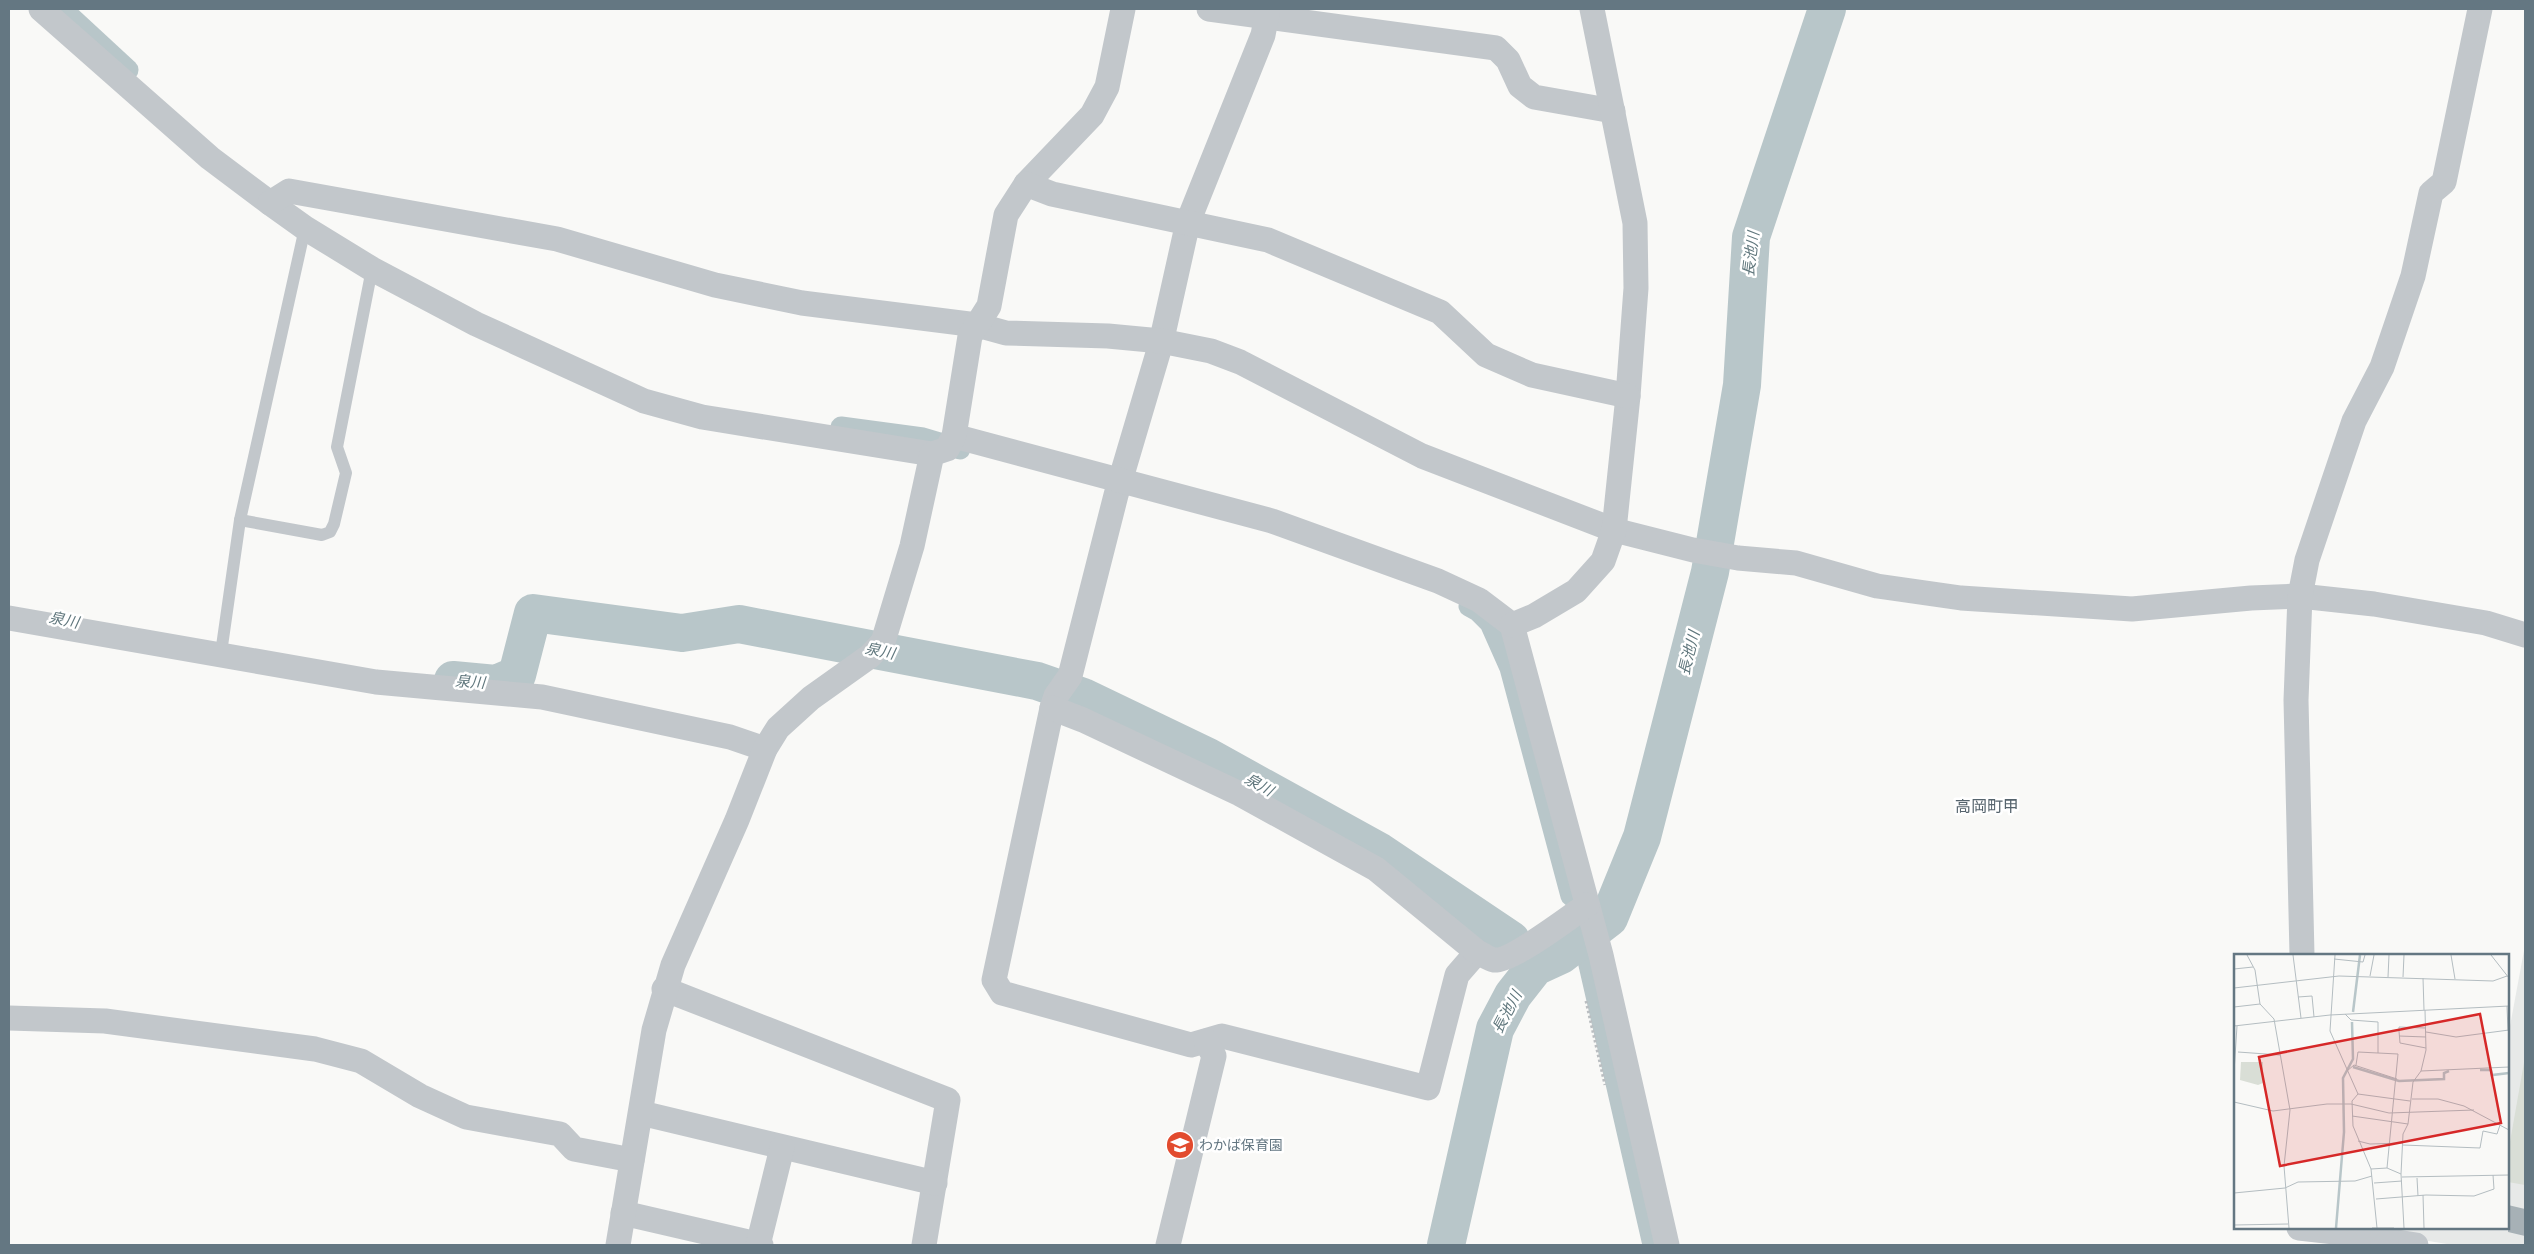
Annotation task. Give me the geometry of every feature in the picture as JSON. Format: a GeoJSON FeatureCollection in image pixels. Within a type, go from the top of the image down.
{"type":"FeatureCollection","features":[{"type":"Feature","properties":{"kind":"street"},"geometry":{"type":"LineString","coordinates":[[41,9],[210,158],[279,197],[305,228],[372,269],[476,324],[644,401],[702,418],[947,445],[1272,521],[1438,581],[1479,600],[1512,625],[1589,911],[1667,1245]]}},
{"type":"Feature","properties":{"kind":"street"},"geometry":{"type":"LineString","coordinates":[[618,1245],[654,1030],[664,989],[673,965],[737,820],[765,749],[778,728],[811,698],[877,649],[947,445],[970,336],[989,306],[1006,215],[1026,184],[1092,115],[1096,108],[1107,87],[1123,9]]}},
{"type":"Feature","properties":{"kind":"street"},"geometry":{"type":"LineString","coordinates":[[1209,9],[1267,13],[1496,48],[1508,60],[1520,86],[1534,97],[1614,111]]}},
{"type":"Feature","properties":{"kind":"street"},"geometry":{"type":"LineString","coordinates":[[1512,625],[1534,616],[1576,591],[1603,562],[1614,530],[1628,396],[1636,288],[1635,223],[1592,9]]}},
{"type":"Feature","properties":{"kind":"street"},"geometry":{"type":"LineString","coordinates":[[2302,954],[2296,700],[2300,596],[2307,560],[2354,421],[2382,367],[2414,276],[2431,194],[2444,182],[2480,9]]}},
{"type":"Feature","properties":{"kind":"street"},"geometry":{"type":"LineString","coordinates":[[1267,13],[1263,35],[1188,222],[1161,341],[1058,695],[994,980],[1002,994],[1191,1045],[1222,1036],[1428,1088],[1457,975],[1477,952]]}},
{"type":"Feature","properties":{"kind":"street"},"geometry":{"type":"LineString","coordinates":[[1026,184],[1052,194],[1268,240],[1440,312],[1486,355],[1532,375],[1628,396]]}},
{"type":"Feature","properties":{"kind":"street"},"geometry":{"type":"LineString","coordinates":[[279,197],[557,239],[715,285],[802,303],[977,325],[1006,333],[1108,336],[1161,341],[1211,351],[1240,362],[1422,456],[1614,530],[1693,550],[1738,558],[1796,563],[1877,586],[1960,598],[2132,609],[2251,598],[2300,596],[2411,610],[2486,623],[2525,635]]}},
{"type":"Feature","properties":{"kind":"street"},"geometry":{"type":"LineString","coordinates":[[9,618],[221,653],[376,682],[542,697],[730,737],[765,749]]}},
{"type":"Feature","properties":{"kind":"street"},"geometry":{"type":"LineString","coordinates":[[1058,695],[1083,720],[1240,794],[1376,869],[1477,952],[1495,960],[1507,957],[1589,911]]}},
{"type":"Feature","properties":{"kind":"street"},"geometry":{"type":"LineString","coordinates":[[664,989],[948,1100],[924,1245]]}},
{"type":"Feature","properties":{"kind":"street"},"geometry":{"type":"LineString","coordinates":[[9,1018],[105,1022],[315,1049],[361,1061],[420,1096],[466,1116],[560,1134],[574,1149],[632,1160]]}},
{"type":"Feature","properties":{"kind":"street"},"geometry":{"type":"LineString","coordinates":[[1168,1245],[1214,1056],[1206,1041]]}},
{"type":"Feature","properties":{"kind":"street"},"geometry":{"type":"LineString","coordinates":[[641,1113],[935,1183]]}},
{"type":"Feature","properties":{"kind":"street"},"geometry":{"type":"LineString","coordinates":[[623,1213],[759,1245],[782,1148]]}},
{"type":"Feature","properties":{"kind":"street"},"geometry":{"type":"LineString","coordinates":[[2298,1245],[2299,1229]]}},
{"type":"Feature","properties":{"kind":"street"},"geometry":{"type":"LineString","coordinates":[[2308,1229],[2416,1245]]}},
{"type":"Feature","properties":{"kind":"lane"},"geometry":{"type":"LineString","coordinates":[[221,653],[240,520],[305,228]]}},
{"type":"Feature","properties":{"kind":"lane"},"geometry":{"type":"LineString","coordinates":[[240,520],[322,536],[330,532],[334,524],[346,473],[336,447],[372,269]]}},
{"type":"Feature","properties":{"kind":"shaded area"},"geometry":{"type":"Polygon","coordinates":[[[2525,945],[2525,1245],[2453,1245],[2392,1235],[2393,1229],[2509,1229],[2509,1032],[2525,945]]]}},
{"type":"Feature","properties":{"kind":"shaded area"},"geometry":{"type":"Polygon","coordinates":[[[2525,1057],[2525,1185],[2509,1182],[2509,1147],[2525,1057]]]}},
{"type":"Feature","properties":{"kind":"building"},"geometry":{"type":"Polygon","coordinates":[[[2509,1205],[2525,1209],[2525,1236],[2508,1232],[2509,1205]]]}},
{"type":"Feature","properties":{"kind":"waterway"},"geometry":{"type":"LineString","coordinates":[[62,9],[128,70]]}},
{"type":"Feature","properties":{"kind":"waterway","name":"長池川"},"geometry":{"type":"LineString","coordinates":[[1446,1245],[1495,1029],[1513,995],[1535,967],[1561,955],[1609,918],[1642,837],[1710,572],[1742,385],[1751,237],[1827,9]]}},
{"type":"Feature","properties":{"kind":"waterway"},"geometry":{"type":"LineString","coordinates":[[841,427],[923,438],[960,449]]}},
{"type":"Feature","properties":{"kind":"waterway"},"geometry":{"type":"LineString","coordinates":[[1469,606],[1478,611],[1490,623],[1510,668],[1571,896]]}},
{"type":"Feature","properties":{"kind":"waterway","name":"泉川"},"geometry":{"type":"LineString","coordinates":[[453,680],[496,684],[517,675],[533,613],[682,633],[739,624],[1037,681],[1083,697],[1208,757],[1380,852],[1511,940]]}},
{"type":"Feature","properties":{"kind":"waterway"},"geometry":{"type":"LineString","coordinates":[[1581,930],[1653,1245]]}},
{"type":"Feature","properties":{"kind":"place","name":"わかば保育園"},"geometry":{"type":"Point","coordinates":[1180,1145]}},
{"type":"Feature","properties":{"kind":"district","name":"高岡町甲"},"geometry":{"type":"Point","coordinates":[1987,806]}}]}
